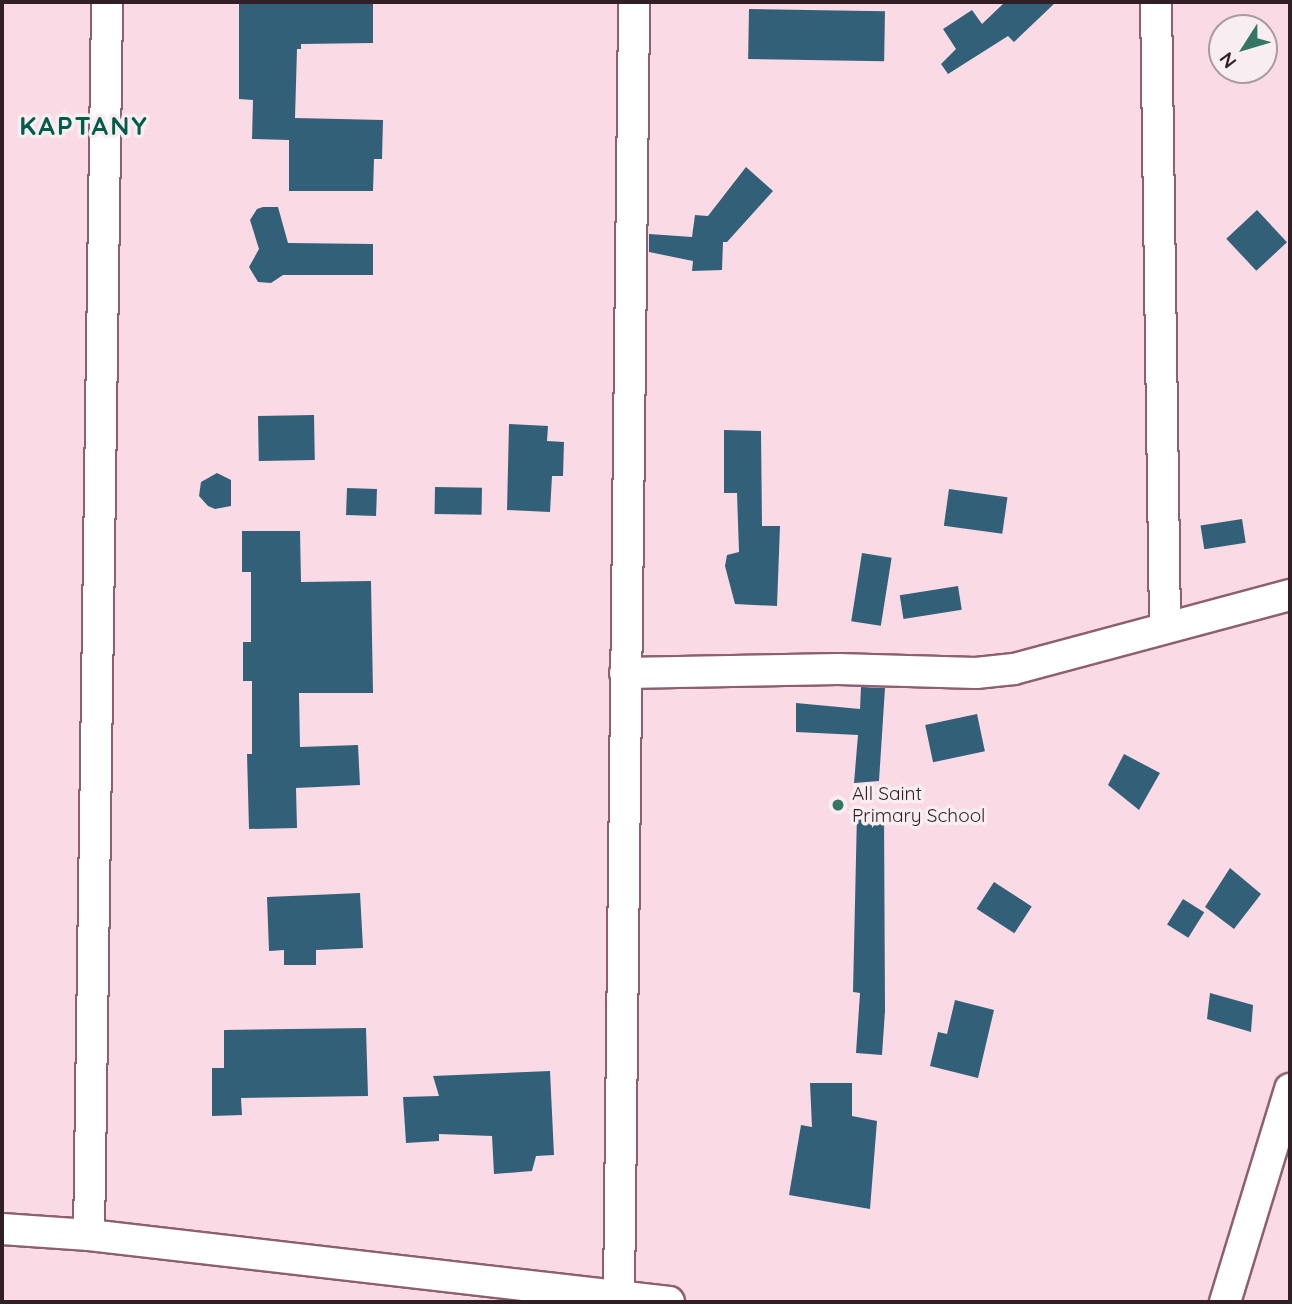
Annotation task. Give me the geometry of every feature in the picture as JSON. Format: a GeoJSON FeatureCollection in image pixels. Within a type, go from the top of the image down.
{"type":"FeatureCollection","features":[{"type":"Feature","properties":{"kind":"street"},"geometry":{"type":"LineString","coordinates":[[89,1235],[107,2]]}},
{"type":"Feature","properties":{"kind":"street"},"geometry":{"type":"LineString","coordinates":[[619,1294],[634,2]]}},
{"type":"Feature","properties":{"kind":"street"},"geometry":{"type":"LineString","coordinates":[[1156,2],[1165,626]]}},
{"type":"Feature","properties":{"kind":"street"},"geometry":{"type":"LineString","coordinates":[[625,674],[838,669],[976,673],[1014,669],[1165,626],[1290,595]]}},
{"type":"Feature","properties":{"kind":"street"},"geometry":{"type":"LineString","coordinates":[[1225,1302],[1290,1089]]}},
{"type":"Feature","properties":{"kind":"street"},"geometry":{"type":"LineString","coordinates":[[2,1229],[89,1235],[619,1294],[669,1302]]}},
{"type":"Feature","properties":{"kind":"building"},"geometry":{"type":"Polygon","coordinates":[[[239,2],[373,2],[373,43],[301,44],[301,49],[297,49],[295,118],[383,120],[382,159],[374,159],[373,191],[289,191],[289,140],[252,139],[253,100],[239,99],[239,2]]]}},
{"type":"Feature","properties":{"kind":"building"},"geometry":{"type":"Polygon","coordinates":[[[1005,2],[1056,2],[1014,42],[1008,36],[948,74],[941,64],[956,49],[943,29],[972,10],[982,24],[1005,2]]]}},
{"type":"Feature","properties":{"kind":"building"},"geometry":{"type":"Polygon","coordinates":[[[749,9],[885,11],[884,61],[748,59],[749,9]]]}},
{"type":"Feature","properties":{"kind":"building"},"geometry":{"type":"Polygon","coordinates":[[[746,167],[773,191],[727,242],[723,242],[722,270],[692,271],[693,261],[649,252],[649,234],[692,237],[695,215],[708,216],[746,167]]]}},
{"type":"Feature","properties":{"kind":"building"},"geometry":{"type":"Polygon","coordinates":[[[278,207],[288,243],[373,244],[373,275],[283,275],[271,283],[258,282],[249,267],[259,249],[250,220],[257,209],[278,207]]]}},
{"type":"Feature","properties":{"kind":"building"},"geometry":{"type":"Polygon","coordinates":[[[1257,210],[1287,242],[1256,271],[1226,239],[1257,210]]]}},
{"type":"Feature","properties":{"kind":"building"},"geometry":{"type":"Polygon","coordinates":[[[314,415],[315,460],[259,461],[258,416],[314,415]]]}},
{"type":"Feature","properties":{"kind":"building"},"geometry":{"type":"Polygon","coordinates":[[[509,424],[548,426],[547,441],[564,442],[563,476],[552,476],[550,512],[507,510],[509,424]]]}},
{"type":"Feature","properties":{"kind":"building"},"geometry":{"type":"Polygon","coordinates":[[[724,430],[761,431],[762,526],[780,526],[777,606],[735,604],[725,566],[727,555],[739,552],[737,493],[724,493],[724,430]]]}},
{"type":"Feature","properties":{"kind":"building"},"geometry":{"type":"Polygon","coordinates":[[[217,473],[231,480],[231,506],[215,509],[199,496],[201,482],[217,473]]]}},
{"type":"Feature","properties":{"kind":"building"},"geometry":{"type":"Polygon","coordinates":[[[435,487],[482,488],[482,515],[435,514],[435,487]]]}},
{"type":"Feature","properties":{"kind":"building"},"geometry":{"type":"Polygon","coordinates":[[[347,488],[377,489],[376,516],[346,515],[347,488]]]}},
{"type":"Feature","properties":{"kind":"building"},"geometry":{"type":"Polygon","coordinates":[[[949,489],[1007,497],[1002,534],[944,526],[949,489]]]}},
{"type":"Feature","properties":{"kind":"building"},"geometry":{"type":"Polygon","coordinates":[[[1242,519],[1246,543],[1204,549],[1201,526],[1242,519]]]}},
{"type":"Feature","properties":{"kind":"building"},"geometry":{"type":"Polygon","coordinates":[[[242,531],[300,531],[301,582],[371,581],[373,693],[299,693],[300,747],[358,745],[360,785],[296,788],[297,828],[249,829],[247,754],[252,754],[252,681],[243,681],[243,642],[251,642],[251,572],[242,572],[242,531]]]}},
{"type":"Feature","properties":{"kind":"building"},"geometry":{"type":"Polygon","coordinates":[[[862,553],[892,558],[881,626],[851,621],[862,553]]]}},
{"type":"Feature","properties":{"kind":"building"},"geometry":{"type":"Polygon","coordinates":[[[958,586],[962,610],[903,619],[900,595],[958,586]]]}},
{"type":"Feature","properties":{"kind":"building"},"geometry":{"type":"Polygon","coordinates":[[[861,687],[885,688],[879,781],[854,783],[858,735],[796,732],[796,703],[860,709],[861,687]]]}},
{"type":"Feature","properties":{"kind":"building"},"geometry":{"type":"Polygon","coordinates":[[[977,714],[985,751],[933,762],[925,725],[977,714]]]}},
{"type":"Feature","properties":{"kind":"building"},"geometry":{"type":"Polygon","coordinates":[[[1124,754],[1160,773],[1139,810],[1108,785],[1124,754]]]}},
{"type":"Feature","properties":{"kind":"building"},"geometry":{"type":"Polygon","coordinates":[[[884,811],[885,1011],[882,1055],[856,1053],[860,993],[853,992],[857,813],[884,811]]]}},
{"type":"Feature","properties":{"kind":"building"},"geometry":{"type":"Polygon","coordinates":[[[1230,868],[1261,894],[1234,929],[1205,907],[1230,868]]]}},
{"type":"Feature","properties":{"kind":"building"},"geometry":{"type":"Polygon","coordinates":[[[994,882],[1032,907],[1014,933],[977,909],[994,882]]]}},
{"type":"Feature","properties":{"kind":"building"},"geometry":{"type":"Polygon","coordinates":[[[360,893],[363,948],[316,950],[316,965],[284,965],[284,950],[269,951],[267,897],[360,893]]]}},
{"type":"Feature","properties":{"kind":"building"},"geometry":{"type":"Polygon","coordinates":[[[1183,899],[1204,912],[1188,938],[1167,924],[1183,899]]]}},
{"type":"Feature","properties":{"kind":"building"},"geometry":{"type":"Polygon","coordinates":[[[1210,993],[1253,1005],[1251,1032],[1207,1019],[1210,993]]]}},
{"type":"Feature","properties":{"kind":"building"},"geometry":{"type":"Polygon","coordinates":[[[955,1000],[994,1010],[978,1078],[930,1066],[938,1032],[947,1034],[955,1000]]]}},
{"type":"Feature","properties":{"kind":"building"},"geometry":{"type":"Polygon","coordinates":[[[366,1028],[368,1096],[241,1098],[242,1115],[212,1116],[212,1068],[224,1068],[224,1030],[366,1028]]]}},
{"type":"Feature","properties":{"kind":"building"},"geometry":{"type":"Polygon","coordinates":[[[550,1071],[554,1155],[536,1156],[532,1171],[494,1174],[492,1136],[439,1134],[439,1141],[406,1143],[403,1097],[439,1096],[433,1076],[550,1071]]]}},
{"type":"Feature","properties":{"kind":"building"},"geometry":{"type":"Polygon","coordinates":[[[810,1083],[852,1083],[852,1116],[877,1121],[870,1209],[789,1195],[801,1125],[812,1127],[810,1083]]]}},
{"type":"Feature","properties":{"kind":"place","name":"All Saint Primary School"},"geometry":{"type":"Point","coordinates":[838,805]}},
{"type":"Feature","properties":{"kind":"district","name":"KAPTANY"},"geometry":{"type":"Point","coordinates":[84,126]}}]}
